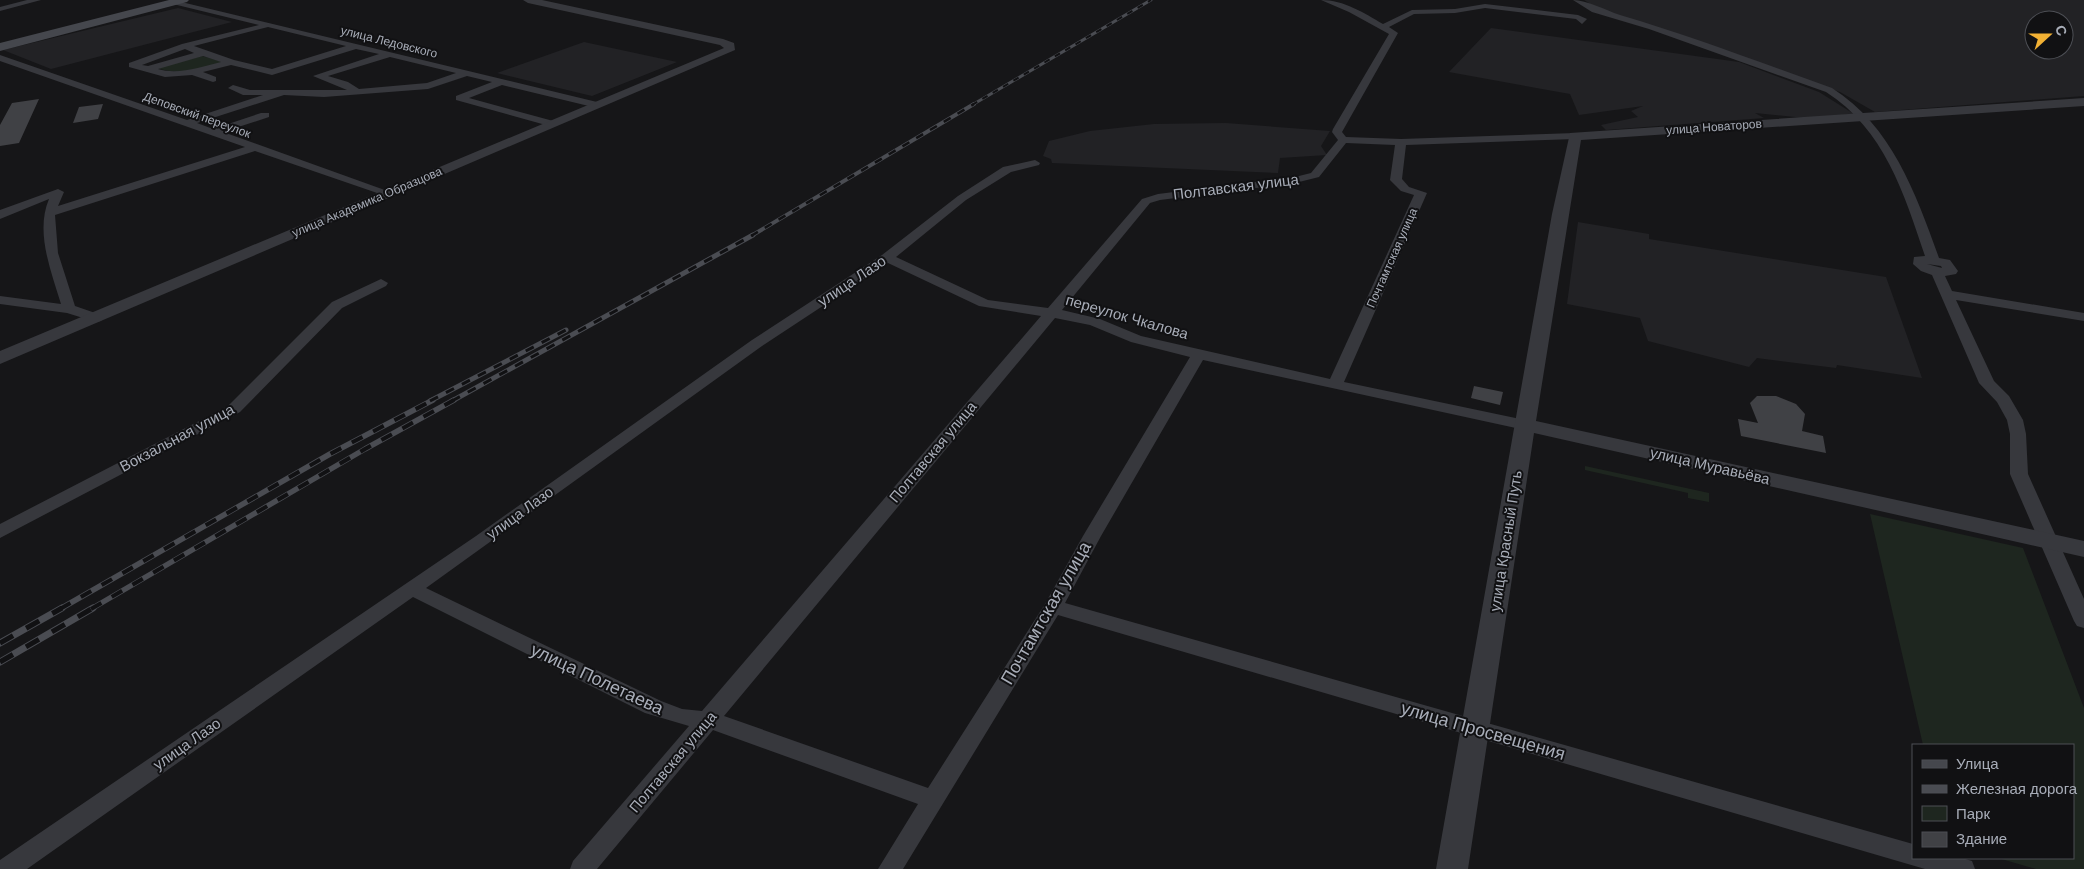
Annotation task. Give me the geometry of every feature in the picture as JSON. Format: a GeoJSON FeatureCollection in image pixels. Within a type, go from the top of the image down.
{"type":"FeatureCollection","features":[{"type":"Feature","properties":{"kind":"main road"},"geometry":{"type":"LineString","coordinates":[[0,47],[175,1]]}},
{"type":"Feature","properties":{"kind":"street"},"geometry":{"type":"LineString","coordinates":[[0,8],[37,0]]}},
{"type":"Feature","properties":{"kind":"street","name":"улица Академика Образцова"},"geometry":{"type":"LineString","coordinates":[[0,358],[387,193],[730,50],[730,45],[528,0]]}},
{"type":"Feature","properties":{"kind":"street"},"geometry":{"type":"LineString","coordinates":[[1497,0],[1575,4],[1652,27],[1829,90],[1852,104],[1884,145],[1916,213],[1946,294],[1987,383],[1999,393],[2014,421],[2018,432],[2016,460],[2020,474],[2084,621]]}},
{"type":"Feature","properties":{"kind":"street","name":"улица Ледовского"},"geometry":{"type":"LineString","coordinates":[[175,1],[596,105]]}},
{"type":"Feature","properties":{"kind":"street"},"geometry":{"type":"LineString","coordinates":[[1329,1],[1385,26],[1394,33],[1337,132],[1343,140]]}},
{"type":"Feature","properties":{"kind":"street"},"geometry":{"type":"LineString","coordinates":[[1418,11],[1418,6],[1427,3]]}},
{"type":"Feature","properties":{"kind":"street"},"geometry":{"type":"LineString","coordinates":[[1385,26],[1418,11],[1455,11],[1494,6],[1578,17],[1583,19],[1582,22]]}},
{"type":"Feature","properties":{"kind":"street"},"geometry":{"type":"LineString","coordinates":[[231,62],[193,72],[165,74],[132,65],[185,46],[268,25]]}},
{"type":"Feature","properties":{"kind":"street"},"geometry":{"type":"LineString","coordinates":[[185,46],[231,62],[272,72],[356,46]]}},
{"type":"Feature","properties":{"kind":"street"},"geometry":{"type":"LineString","coordinates":[[148,69],[203,53]]}},
{"type":"Feature","properties":{"kind":"street"},"geometry":{"type":"LineString","coordinates":[[356,92],[345,84],[318,76],[388,54]]}},
{"type":"Feature","properties":{"kind":"street","name":"Деповский переулок"},"geometry":{"type":"LineString","coordinates":[[0,58],[187,123],[252,148],[387,193]]}},
{"type":"Feature","properties":{"kind":"street"},"geometry":{"type":"LineString","coordinates":[[193,72],[213,80]]}},
{"type":"Feature","properties":{"kind":"street"},"geometry":{"type":"LineString","coordinates":[[233,88],[248,93],[266,91],[316,94],[356,92],[428,86],[466,73]]}},
{"type":"Feature","properties":{"kind":"street"},"geometry":{"type":"LineString","coordinates":[[501,82],[459,98],[552,124]]}},
{"type":"Feature","properties":{"kind":"street"},"geometry":{"type":"LineString","coordinates":[[187,123],[283,92]]}},
{"type":"Feature","properties":{"kind":"street","name":"улица Новаторов"},"geometry":{"type":"LineString","coordinates":[[1343,140],[1401,142],[1576,136],[2084,102]]}},
{"type":"Feature","properties":{"kind":"street"},"geometry":{"type":"LineString","coordinates":[[211,133],[265,115]]}},
{"type":"Feature","properties":{"kind":"street","name":"улица Красный Путь"},"geometry":{"type":"LineString","coordinates":[[1452,869],[1560,214],[1576,136]]}},
{"type":"Feature","properties":{"kind":"street","name":"Полтавская улица"},"geometry":{"type":"LineString","coordinates":[[582,869],[1146,201],[1158,197],[1295,180],[1315,175],[1343,140]]}},
{"type":"Feature","properties":{"kind":"street","name":"Почтамтская улица"},"geometry":{"type":"LineString","coordinates":[[1335,386],[1422,193],[1405,189],[1396,180],[1401,142]]}},
{"type":"Feature","properties":{"kind":"street"},"geometry":{"type":"LineString","coordinates":[[49,213],[252,148]]}},
{"type":"Feature","properties":{"kind":"street","name":"улица Лазо"},"geometry":{"type":"LineString","coordinates":[[8,869],[410,588],[482,540],[757,343],[887,258],[962,198],[1008,169],[1035,163]]}},
{"type":"Feature","properties":{"kind":"street"},"geometry":{"type":"LineString","coordinates":[[0,215],[18,206],[58,192],[49,213],[52,253],[69,309]]}},
{"type":"Feature","properties":{"kind":"street","name":"переулок Чкалова"},"geometry":{"type":"LineString","coordinates":[[887,258],[984,303],[1021,310],[1051,312],[1087,320],[1136,339],[1335,386]]}},
{"type":"Feature","properties":{"kind":"street","name":"Вокзальная улица"},"geometry":{"type":"LineString","coordinates":[[0,532],[234,409],[337,305],[381,283]]}},
{"type":"Feature","properties":{"kind":"street"},"geometry":{"type":"LineString","coordinates":[[1946,294],[2084,317]]}},
{"type":"Feature","properties":{"kind":"street"},"geometry":{"type":"LineString","coordinates":[[0,300],[69,309],[96,318]]}},
{"type":"Feature","properties":{"kind":"street","name":"Почтамтская улица"},"geometry":{"type":"LineString","coordinates":[[890,869],[1053,607],[1092,536],[1199,355]]}},
{"type":"Feature","properties":{"kind":"street","name":"улица Муравьёва"},"geometry":{"type":"LineString","coordinates":[[1335,386],[1525,425],[2084,549]]}},
{"type":"Feature","properties":{"kind":"street","name":"улица Полетаева"},"geometry":{"type":"LineString","coordinates":[[410,588],[653,707],[681,717],[709,720],[933,799]]}},
{"type":"Feature","properties":{"kind":"street","name":"улица Просвещения"},"geometry":{"type":"LineString","coordinates":[[1053,607],[1912,855]]}},
{"type":"Feature","properties":{"kind":"street"},"geometry":{"type":"LineString","coordinates":[[1928,859],[1963,869]]}},
{"type":"Feature","properties":{"kind":"shaded area"},"geometry":{"type":"Polygon","coordinates":[[[1584,0],[2084,0],[2084,96],[1875,112],[1840,92],[1658,28],[1600,10],[1584,0]]]}},
{"type":"Feature","properties":{"kind":"shaded area"},"geometry":{"type":"Polygon","coordinates":[[[178,8],[232,22],[51,69],[3,50],[178,8]]]}},
{"type":"Feature","properties":{"kind":"shaded area"},"geometry":{"type":"Polygon","coordinates":[[[1491,28],[1739,62],[1819,92],[1854,114],[1805,118],[1755,113],[1764,118],[1606,130],[1601,125],[1638,117],[1631,111],[1643,106],[1579,115],[1570,94],[1449,72],[1491,28]]]}},
{"type":"Feature","properties":{"kind":"shaded area"},"geometry":{"type":"Polygon","coordinates":[[[584,42],[677,62],[592,96],[497,73],[584,42]]]}},
{"type":"Feature","properties":{"kind":"shaded area"},"geometry":{"type":"Polygon","coordinates":[[[1226,123],[1330,131],[1321,146],[1327,155],[1280,158],[1278,173],[1052,163],[1051,159],[1043,156],[1049,141],[1090,131],[1154,124],[1226,123]]]}},
{"type":"Feature","properties":{"kind":"shaded area"},"geometry":{"type":"Polygon","coordinates":[[[1578,222],[1649,234],[1649,239],[1886,277],[1922,378],[1837,365],[1836,368],[1757,358],[1749,367],[1648,341],[1640,318],[1567,304],[1578,222]]]}},
{"type":"Feature","properties":{"kind":"green space"},"geometry":{"type":"Polygon","coordinates":[[[202,56],[223,62],[199,69],[182,71],[157,68],[202,56]]]}},
{"type":"Feature","properties":{"kind":"green space"},"geometry":{"type":"Polygon","coordinates":[[[1585,466],[1709,493],[1709,502],[1688,498],[1688,493],[1585,470],[1585,466]]]}},
{"type":"Feature","properties":{"kind":"green space"},"geometry":{"type":"Polygon","coordinates":[[[1870,514],[2023,548],[2084,708],[2084,869],[2036,869],[2001,859],[2074,859],[2074,744],[1923,744],[1870,514]]]}},
{"type":"Feature","properties":{"kind":"building"},"geometry":{"type":"Polygon","coordinates":[[[39,99],[19,143],[0,146],[0,125],[12,103],[39,99]]]}},
{"type":"Feature","properties":{"kind":"building"},"geometry":{"type":"Polygon","coordinates":[[[103,104],[98,119],[73,123],[79,107],[103,104]]]}},
{"type":"Feature","properties":{"kind":"building"},"geometry":{"type":"Polygon","coordinates":[[[1474,386],[1503,392],[1500,405],[1471,398],[1474,386]]]}},
{"type":"Feature","properties":{"kind":"building"},"geometry":{"type":"Polygon","coordinates":[[[1757,396],[1776,396],[1796,404],[1805,414],[1802,431],[1823,436],[1826,453],[1741,436],[1738,419],[1758,423],[1750,403],[1757,396]]]}},
{"type":"Feature","properties":{"kind":"railway"},"geometry":{"type":"LineString","coordinates":[[972,105],[1151,0]]}},
{"type":"Feature","properties":{"kind":"railway"},"geometry":{"type":"LineString","coordinates":[[751,236],[974,104]]}},
{"type":"Feature","properties":{"kind":"railway"},"geometry":{"type":"LineString","coordinates":[[452,401],[753,235]]}},
{"type":"Feature","properties":{"kind":"railway"},"geometry":{"type":"LineString","coordinates":[[430,401],[566,330]]}},
{"type":"Feature","properties":{"kind":"railway"},"geometry":{"type":"LineString","coordinates":[[60,609],[330,454],[433,400]]}},
{"type":"Feature","properties":{"kind":"railway"},"geometry":{"type":"LineString","coordinates":[[91,609],[365,449],[454,400]]}},
{"type":"Feature","properties":{"kind":"railway"},"geometry":{"type":"LineString","coordinates":[[0,643],[62,608]]}},
{"type":"Feature","properties":{"kind":"railway"},"geometry":{"type":"LineString","coordinates":[[0,662],[93,608]]}}]}
